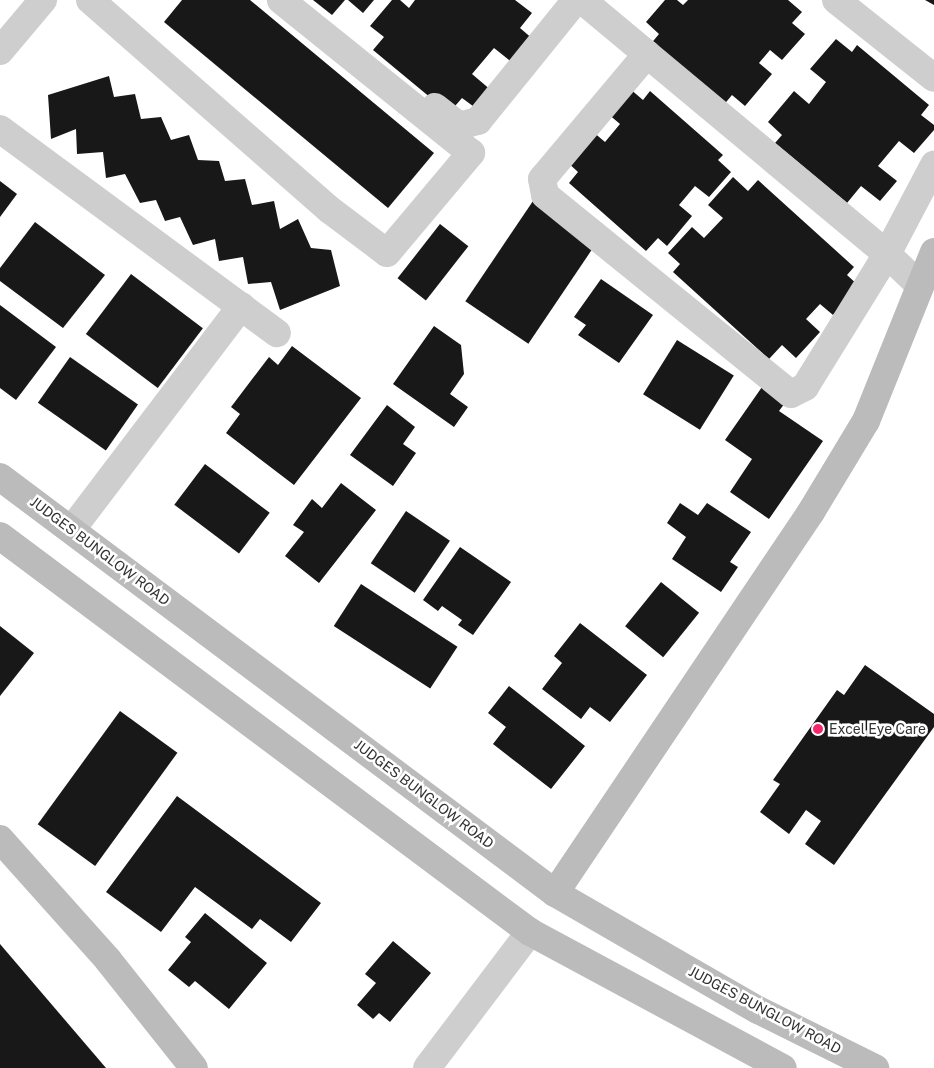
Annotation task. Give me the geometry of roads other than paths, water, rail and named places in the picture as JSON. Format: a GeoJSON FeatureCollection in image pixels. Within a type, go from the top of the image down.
{"type":"FeatureCollection","features":[{"type":"Feature","properties":{"kind":"main road"},"geometry":{"type":"LineString","coordinates":[[555,893],[811,512],[866,421],[934,252]]}},
{"type":"Feature","properties":{"kind":"main road","name":"JUDGES BUNGLOW ROAD"},"geometry":{"type":"LineString","coordinates":[[0,477],[72,528],[555,893],[758,1010],[875,1068]]}},
{"type":"Feature","properties":{"kind":"main road"},"geometry":{"type":"LineString","coordinates":[[0,536],[530,932],[783,1068]]}},
{"type":"Feature","properties":{"kind":"main road"},"geometry":{"type":"LineString","coordinates":[[0,838],[108,960],[194,1068]]}},
{"type":"Feature","properties":{"kind":"street"},"geometry":{"type":"LineString","coordinates":[[0,51],[43,0]]}},
{"type":"Feature","properties":{"kind":"street"},"geometry":{"type":"LineString","coordinates":[[90,0],[330,210],[386,253],[470,153],[281,0]]}},
{"type":"Feature","properties":{"kind":"street"},"geometry":{"type":"LineString","coordinates":[[303,0],[458,126],[478,121],[586,2],[887,254],[920,286]]}},
{"type":"Feature","properties":{"kind":"street"},"geometry":{"type":"LineString","coordinates":[[836,0],[934,78]]}},
{"type":"Feature","properties":{"kind":"street"},"geometry":{"type":"LineString","coordinates":[[647,54],[542,179],[546,195],[791,394],[805,387],[887,254],[934,165]]}},
{"type":"Feature","properties":{"kind":"street"},"geometry":{"type":"LineString","coordinates":[[0,129],[277,333]]}},
{"type":"Feature","properties":{"kind":"street"},"geometry":{"type":"LineString","coordinates":[[72,528],[241,306]]}},
{"type":"Feature","properties":{"kind":"street"},"geometry":{"type":"LineString","coordinates":[[427,1068],[530,932]]}},
{"type":"Feature","properties":{"kind":"place","name":"Excel Eye Care"},"geometry":{"type":"Point","coordinates":[818,729]}}]}
